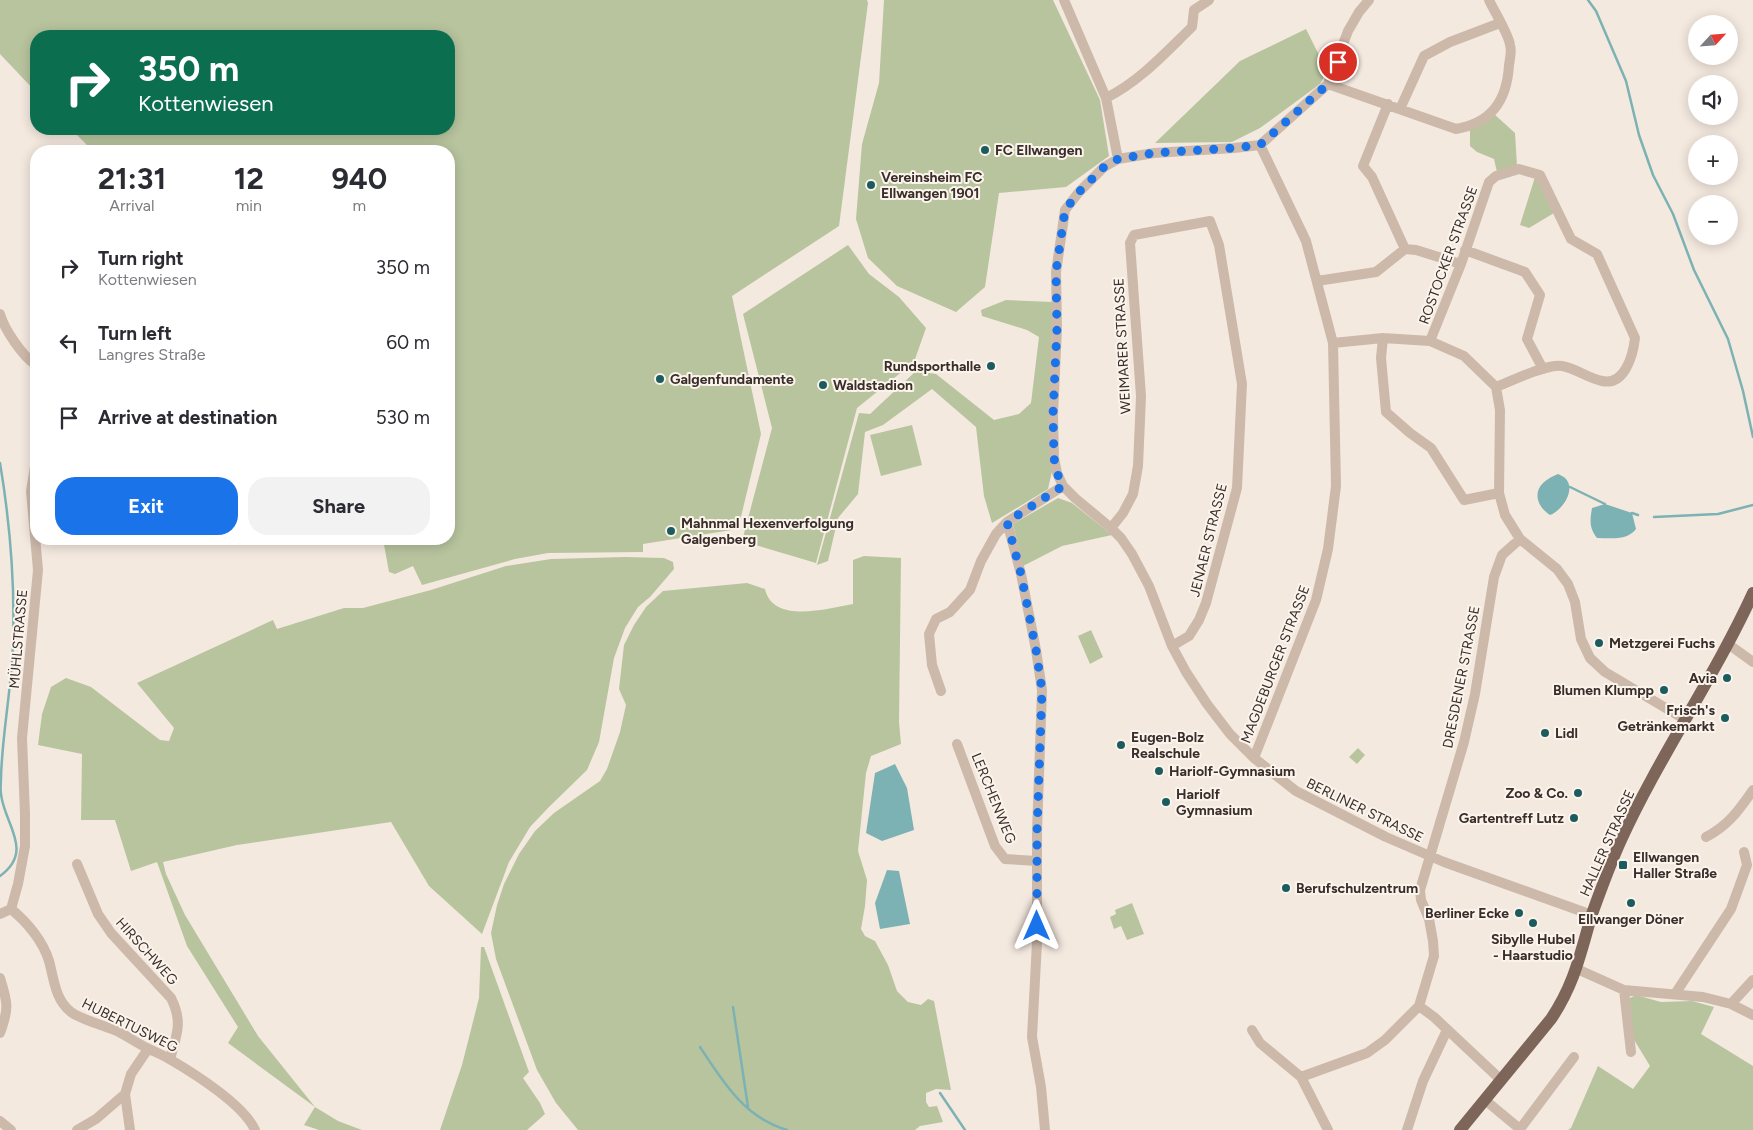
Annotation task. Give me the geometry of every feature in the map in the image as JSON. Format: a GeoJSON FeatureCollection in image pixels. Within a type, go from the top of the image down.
{"type":"FeatureCollection","features":[{"type":"Feature","properties":{"kind":"main road","name":"HALLER STRASSE"},"geometry":{"type":"LineString","coordinates":[[1460,1130],[1551,1019],[1564,998],[1577,969],[1606,874],[1637,807],[1728,644],[1753,593]]}},
{"type":"Feature","properties":{"kind":"street"},"geometry":{"type":"LineString","coordinates":[[1064,0],[1106,98],[1118,159]]}},
{"type":"Feature","properties":{"kind":"street"},"geometry":{"type":"LineString","coordinates":[[1106,98],[1124,89],[1140,77],[1192,27],[1194,10],[1209,0]]}},
{"type":"Feature","properties":{"kind":"street"},"geometry":{"type":"LineString","coordinates":[[941,691],[932,664],[929,634],[936,619],[950,612],[970,590],[981,561],[996,534],[1007,522],[1063,486],[1057,473],[1054,458],[1053,414],[1057,328],[1056,272],[1065,210],[1079,192],[1104,167],[1118,159],[1154,153],[1260,145],[1328,84],[1348,31],[1359,12],[1369,0]]}},
{"type":"Feature","properties":{"kind":"street"},"geometry":{"type":"LineString","coordinates":[[1328,84],[1456,129],[1467,127],[1494,111],[1501,100],[1508,79],[1510,46],[1489,0]]}},
{"type":"Feature","properties":{"kind":"street"},"geometry":{"type":"LineString","coordinates":[[1400,110],[1424,56],[1450,42],[1500,23]]}},
{"type":"Feature","properties":{"kind":"street"},"geometry":{"type":"LineString","coordinates":[[1388,104],[1362,166],[1372,177],[1405,249]]}},
{"type":"Feature","properties":{"kind":"street","name":"MAGDEBURGER STRASSE"},"geometry":{"type":"LineString","coordinates":[[1254,758],[1316,600],[1328,549],[1336,486],[1333,343],[1306,241],[1260,145]]}},
{"type":"Feature","properties":{"kind":"street","name":"ROSTOCKER STRASSE"},"geometry":{"type":"LineString","coordinates":[[1430,340],[1461,264],[1490,182],[1496,176],[1519,169],[1540,175],[1570,239],[1597,254],[1635,338],[1627,369],[1616,379],[1603,382],[1561,366],[1543,369],[1496,387]]}},
{"type":"Feature","properties":{"kind":"street","name":"WEIMARER STRASSE"},"geometry":{"type":"LineString","coordinates":[[1111,528],[1123,513],[1133,494],[1138,466],[1141,396],[1130,243],[1134,235],[1210,221]]}},
{"type":"Feature","properties":{"kind":"street","name":"JENAER STRASSE"},"geometry":{"type":"LineString","coordinates":[[1172,646],[1189,636],[1206,604],[1236,488],[1242,384],[1220,245],[1210,221]]}},
{"type":"Feature","properties":{"kind":"street"},"geometry":{"type":"LineString","coordinates":[[1317,281],[1376,272],[1405,249],[1416,250],[1461,264]]}},
{"type":"Feature","properties":{"kind":"street"},"geometry":{"type":"LineString","coordinates":[[1465,250],[1525,272],[1540,295],[1527,340],[1543,369]]}},
{"type":"Feature","properties":{"kind":"street"},"geometry":{"type":"LineString","coordinates":[[0,314],[2,322],[30,361]]}},
{"type":"Feature","properties":{"kind":"street"},"geometry":{"type":"LineString","coordinates":[[1383,338],[1381,358],[1386,412],[1431,448],[1464,500],[1499,492]]}},
{"type":"Feature","properties":{"kind":"street"},"geometry":{"type":"LineString","coordinates":[[1333,343],[1383,338],[1430,340],[1464,356],[1496,387],[1500,410],[1499,492],[1505,514],[1520,538],[1557,569],[1568,584],[1575,602],[1581,639],[1590,658],[1605,672],[1686,720]]}},
{"type":"Feature","properties":{"kind":"street","name":"BERLINER STRASSE"},"geometry":{"type":"LineString","coordinates":[[1063,486],[1122,538],[1144,578],[1172,646],[1207,704],[1230,734],[1254,758],[1296,791],[1378,833],[1431,857],[1592,915]]}},
{"type":"Feature","properties":{"kind":"street"},"geometry":{"type":"LineString","coordinates":[[1007,522],[1021,574],[1042,690],[1037,862],[1037,942],[1032,1037],[1041,1087],[1045,1130]]}},
{"type":"Feature","properties":{"kind":"street","name":"DRESDENER STRASSE"},"geometry":{"type":"LineString","coordinates":[[1419,1006],[1434,956],[1429,919],[1421,900],[1420,890],[1464,742],[1475,694],[1494,577],[1502,555],[1520,538]]}},
{"type":"Feature","properties":{"kind":"street","name":"MÜHLSTRASSE"},"geometry":{"type":"LineString","coordinates":[[11,909],[25,846],[26,814],[22,738],[38,570],[36,545]]}},
{"type":"Feature","properties":{"kind":"street"},"geometry":{"type":"LineString","coordinates":[[1728,644],[1753,662]]}},
{"type":"Feature","properties":{"kind":"street","name":"LERCHENWEG"},"geometry":{"type":"LineString","coordinates":[[957,744],[995,846],[1005,859],[1037,862]]}},
{"type":"Feature","properties":{"kind":"street"},"geometry":{"type":"LineString","coordinates":[[1706,837],[1722,829],[1753,790]]}},
{"type":"Feature","properties":{"kind":"street"},"geometry":{"type":"LineString","coordinates":[[1675,994],[1731,909],[1747,865],[1744,852]]}},
{"type":"Feature","properties":{"kind":"street","name":"HIRSCHWEG"},"geometry":{"type":"LineString","coordinates":[[77,864],[98,914],[111,934],[171,998],[176,1009],[178,1030],[170,1059]]}},
{"type":"Feature","properties":{"kind":"street"},"geometry":{"type":"LineString","coordinates":[[0,914],[11,909]]}},
{"type":"Feature","properties":{"kind":"street","name":"HUBERTUSWEG"},"geometry":{"type":"LineString","coordinates":[[11,909],[22,917],[41,942],[49,960],[54,986],[65,1007],[73,1014],[119,1032],[195,1074],[237,1107],[251,1121],[255,1130]]}},
{"type":"Feature","properties":{"kind":"street"},"geometry":{"type":"LineString","coordinates":[[1577,969],[1624,990],[1703,997],[1731,1004],[1753,1015]]}},
{"type":"Feature","properties":{"kind":"street"},"geometry":{"type":"LineString","coordinates":[[0,978],[6,998],[7,1013],[0,1034]]}},
{"type":"Feature","properties":{"kind":"street"},"geometry":{"type":"LineString","coordinates":[[1731,1004],[1753,980]]}},
{"type":"Feature","properties":{"kind":"street"},"geometry":{"type":"LineString","coordinates":[[1624,990],[1631,1052]]}},
{"type":"Feature","properties":{"kind":"street"},"geometry":{"type":"LineString","coordinates":[[1301,1077],[1367,1053],[1385,1040],[1419,1006],[1502,1080]]}},
{"type":"Feature","properties":{"kind":"street"},"geometry":{"type":"LineString","coordinates":[[1252,1030],[1260,1043],[1301,1077],[1328,1130]]}},
{"type":"Feature","properties":{"kind":"street"},"geometry":{"type":"LineString","coordinates":[[1406,1130],[1422,1081],[1446,1030]]}},
{"type":"Feature","properties":{"kind":"street"},"geometry":{"type":"LineString","coordinates":[[130,1130],[125,1094],[131,1074],[148,1049]]}},
{"type":"Feature","properties":{"kind":"street"},"geometry":{"type":"LineString","coordinates":[[1486,1100],[1519,1129],[1574,1057]]}},
{"type":"Feature","properties":{"kind":"street"},"geometry":{"type":"LineString","coordinates":[[77,1130],[96,1119],[125,1094]]}},
{"type":"Feature","properties":{"kind":"street"},"geometry":{"type":"LineString","coordinates":[[0,1121],[11,1130]]}},
{"type":"Feature","properties":{"kind":"green space"},"geometry":{"type":"Polygon","coordinates":[[[0,0],[867,0],[839,226],[732,296],[761,434],[738,529],[643,544],[643,552],[548,553],[515,559],[422,585],[413,566],[395,574],[389,572],[384,545],[455,545],[455,145],[87,145],[77,135],[455,135],[455,30],[30,30],[30,86],[0,54],[0,0]]]}},
{"type":"Feature","properties":{"kind":"green space","name":"FC Ellwangen"},"geometry":{"type":"Polygon","coordinates":[[[884,0],[1053,0],[1100,100],[1109,156],[1066,187],[999,193],[985,287],[956,312],[897,286],[868,258],[856,219],[862,144],[879,83],[884,0]]]}},
{"type":"Feature","properties":{"kind":"green space"},"geometry":{"type":"Polygon","coordinates":[[[1306,29],[1327,71],[1320,84],[1260,128],[1232,142],[1155,143],[1240,61],[1306,29]]]}},
{"type":"Feature","properties":{"kind":"green space"},"geometry":{"type":"Polygon","coordinates":[[[1494,114],[1515,133],[1517,166],[1497,172],[1494,159],[1477,152],[1470,146],[1470,128],[1494,114]]]}},
{"type":"Feature","properties":{"kind":"green space"},"geometry":{"type":"Polygon","coordinates":[[[1535,177],[1543,188],[1554,213],[1529,228],[1520,225],[1535,177]]]}},
{"type":"Feature","properties":{"kind":"green space","name":"Waldstadion"},"geometry":{"type":"Polygon","coordinates":[[[848,245],[869,274],[899,297],[926,328],[914,362],[857,408],[816,563],[742,541],[772,428],[743,314],[848,245]]]}},
{"type":"Feature","properties":{"kind":"green space"},"geometry":{"type":"Polygon","coordinates":[[[1006,300],[1053,302],[1049,429],[1052,471],[1048,489],[992,523],[984,496],[976,427],[932,389],[883,425],[865,432],[858,494],[838,518],[828,561],[817,565],[859,413],[870,414],[916,371],[936,374],[994,420],[1019,414],[1031,403],[1039,337],[1027,330],[982,316],[981,310],[1006,300]]]}},
{"type":"Feature","properties":{"kind":"green space"},"geometry":{"type":"Polygon","coordinates":[[[912,425],[922,465],[881,476],[870,435],[912,425]]]}},
{"type":"Feature","properties":{"kind":"green space"},"geometry":{"type":"Polygon","coordinates":[[[1058,498],[1072,503],[1112,535],[1062,546],[1023,566],[1013,524],[1058,498]]]}},
{"type":"Feature","properties":{"kind":"green space"},"geometry":{"type":"Polygon","coordinates":[[[864,556],[901,558],[899,722],[901,744],[871,756],[866,773],[858,851],[867,880],[861,929],[865,936],[875,941],[888,965],[897,991],[908,1002],[921,1005],[928,999],[934,1001],[951,1090],[936,1089],[926,1093],[926,1102],[929,1107],[937,1106],[943,1122],[920,1126],[915,1130],[578,1130],[556,1103],[537,1070],[496,959],[491,933],[504,884],[519,854],[535,831],[554,813],[600,781],[607,769],[620,732],[626,705],[619,689],[624,645],[646,607],[663,591],[747,583],[765,589],[770,600],[779,607],[790,611],[817,611],[853,604],[853,560],[864,556]]]}},
{"type":"Feature","properties":{"kind":"green space"},"geometry":{"type":"Polygon","coordinates":[[[625,557],[664,558],[673,562],[674,569],[650,597],[638,607],[625,628],[614,658],[599,742],[587,770],[530,827],[509,862],[482,934],[429,886],[391,822],[237,845],[163,862],[166,874],[185,915],[258,1036],[315,1107],[228,1043],[238,1027],[187,946],[157,862],[131,871],[115,820],[81,820],[82,754],[38,745],[42,714],[51,687],[66,678],[91,687],[160,740],[169,741],[174,728],[137,683],[273,620],[277,629],[344,608],[363,608],[431,590],[506,566],[551,559],[625,557]]]}},
{"type":"Feature","properties":{"kind":"green space"},"geometry":{"type":"Polygon","coordinates":[[[1091,630],[1103,657],[1090,664],[1078,636],[1091,630]]]}},
{"type":"Feature","properties":{"kind":"green space"},"geometry":{"type":"Polygon","coordinates":[[[1358,748],[1365,755],[1357,764],[1349,757],[1358,748]]]}},
{"type":"Feature","properties":{"kind":"green space"},"geometry":{"type":"Polygon","coordinates":[[[1132,903],[1144,934],[1127,940],[1121,926],[1114,929],[1110,917],[1116,914],[1115,910],[1132,903]]]}},
{"type":"Feature","properties":{"kind":"green space"},"geometry":{"type":"Polygon","coordinates":[[[481,947],[484,947],[529,1072],[523,1078],[545,1114],[527,1130],[440,1130],[462,1065],[479,998],[481,947]]]}},
{"type":"Feature","properties":{"kind":"green space"},"geometry":{"type":"Polygon","coordinates":[[[1636,995],[1661,1002],[1692,1001],[1714,1007],[1701,1034],[1753,1066],[1753,1130],[1568,1130],[1571,1128],[1598,1066],[1633,1089],[1650,1066],[1633,1038],[1628,999],[1636,995]]]}},
{"type":"Feature","properties":{"kind":"green space"},"geometry":{"type":"Polygon","coordinates":[[[315,1107],[338,1121],[362,1130],[319,1130],[304,1125],[315,1107]]]}},
{"type":"Feature","properties":{"kind":"water"},"geometry":{"type":"Polygon","coordinates":[[[1558,474],[1564,477],[1568,483],[1569,493],[1559,509],[1550,515],[1540,505],[1537,496],[1540,487],[1558,474]]]}},
{"type":"Feature","properties":{"kind":"water"},"geometry":{"type":"Polygon","coordinates":[[[1605,504],[1632,513],[1636,529],[1623,537],[1597,538],[1591,524],[1592,508],[1605,504]]]}},
{"type":"Feature","properties":{"kind":"water"},"geometry":{"type":"Polygon","coordinates":[[[895,764],[907,788],[914,830],[882,841],[866,833],[875,773],[895,764]]]}},
{"type":"Feature","properties":{"kind":"water"},"geometry":{"type":"Polygon","coordinates":[[[887,870],[899,871],[910,924],[880,929],[875,903],[887,870]]]}},
{"type":"Feature","properties":{"kind":"waterway"},"geometry":{"type":"LineString","coordinates":[[1588,0],[1596,11],[1626,81],[1639,135],[1653,175],[1673,214],[1694,270],[1728,339],[1743,391],[1753,437]]}},
{"type":"Feature","properties":{"kind":"waterway"},"geometry":{"type":"LineString","coordinates":[[0,463],[7,508],[13,597],[11,676],[3,744],[1,790],[3,805],[15,837],[16,847],[15,857],[10,867],[0,876]]}},
{"type":"Feature","properties":{"kind":"waterway"},"geometry":{"type":"LineString","coordinates":[[1570,487],[1605,504]]}},
{"type":"Feature","properties":{"kind":"waterway"},"geometry":{"type":"LineString","coordinates":[[1654,517],[1718,514],[1753,505]]}},
{"type":"Feature","properties":{"kind":"waterway"},"geometry":{"type":"LineString","coordinates":[[1632,513],[1638,515]]}},
{"type":"Feature","properties":{"kind":"waterway"},"geometry":{"type":"LineString","coordinates":[[733,1007],[748,1107]]}},
{"type":"Feature","properties":{"kind":"waterway"},"geometry":{"type":"LineString","coordinates":[[700,1047],[717,1073],[747,1108],[759,1117],[787,1130]]}},
{"type":"Feature","properties":{"kind":"waterway"},"geometry":{"type":"LineString","coordinates":[[940,1093],[965,1130]]}},
{"type":"Feature","properties":{"kind":"place","name":"FC Ellwangen"},"geometry":{"type":"Point","coordinates":[985,150]}},
{"type":"Feature","properties":{"kind":"place","name":"Vereinsheim FC Ellwangen 1901"},"geometry":{"type":"Point","coordinates":[871,185]}},
{"type":"Feature","properties":{"kind":"place","name":"Rundsporthalle"},"geometry":{"type":"Point","coordinates":[991,366]}},
{"type":"Feature","properties":{"kind":"place","name":"Galgenfundamente"},"geometry":{"type":"Point","coordinates":[660,379]}},
{"type":"Feature","properties":{"kind":"place","name":"Waldstadion"},"geometry":{"type":"Point","coordinates":[823,385]}},
{"type":"Feature","properties":{"kind":"place","name":"Mahnmal Hexenverfolgung Galgenberg"},"geometry":{"type":"Point","coordinates":[671,531]}},
{"type":"Feature","properties":{"kind":"place","name":"Metzgerei Fuchs"},"geometry":{"type":"Point","coordinates":[1599,643]}},
{"type":"Feature","properties":{"kind":"place","name":"Avia"},"geometry":{"type":"Point","coordinates":[1727,678]}},
{"type":"Feature","properties":{"kind":"place","name":"Blumen Klumpp"},"geometry":{"type":"Point","coordinates":[1664,690]}},
{"type":"Feature","properties":{"kind":"place","name":"Frisch's Getränkemarkt"},"geometry":{"type":"Point","coordinates":[1725,718]}},
{"type":"Feature","properties":{"kind":"place","name":"Lidl"},"geometry":{"type":"Point","coordinates":[1545,733]}},
{"type":"Feature","properties":{"kind":"place","name":"Eugen-Bolz Realschule"},"geometry":{"type":"Point","coordinates":[1121,745]}},
{"type":"Feature","properties":{"kind":"place","name":"Hariolf-Gymnasium"},"geometry":{"type":"Point","coordinates":[1159,771]}},
{"type":"Feature","properties":{"kind":"place","name":"Zoo & Co."},"geometry":{"type":"Point","coordinates":[1578,793]}},
{"type":"Feature","properties":{"kind":"place","name":"Hariolf Gymnasium"},"geometry":{"type":"Point","coordinates":[1166,802]}},
{"type":"Feature","properties":{"kind":"place","name":"Gartentreff Lutz"},"geometry":{"type":"Point","coordinates":[1574,818]}},
{"type":"Feature","properties":{"kind":"place","name":"Ellwangen Haller Straße"},"geometry":{"type":"Point","coordinates":[1623,865]}},
{"type":"Feature","properties":{"kind":"place","name":"Berufschulzentrum"},"geometry":{"type":"Point","coordinates":[1286,888]}},
{"type":"Feature","properties":{"kind":"place","name":"Ellwanger Döner"},"geometry":{"type":"Point","coordinates":[1631,903]}},
{"type":"Feature","properties":{"kind":"place","name":"Berliner Ecke"},"geometry":{"type":"Point","coordinates":[1519,913]}},
{"type":"Feature","properties":{"kind":"place","name":"Sibylle Hubel - Haarstudio"},"geometry":{"type":"Point","coordinates":[1533,923]}},
{"type":"Feature","properties":{"kind":"route"},"geometry":{"type":"LineString","coordinates":[[1037,926],[1037,832],[1042,690],[1021,574],[1007,522],[1063,486],[1057,473],[1054,458],[1053,414],[1057,328],[1056,272],[1065,210],[1079,192],[1104,167],[1118,159],[1154,153],[1260,145],[1328,84],[1338,62]]}}]}
